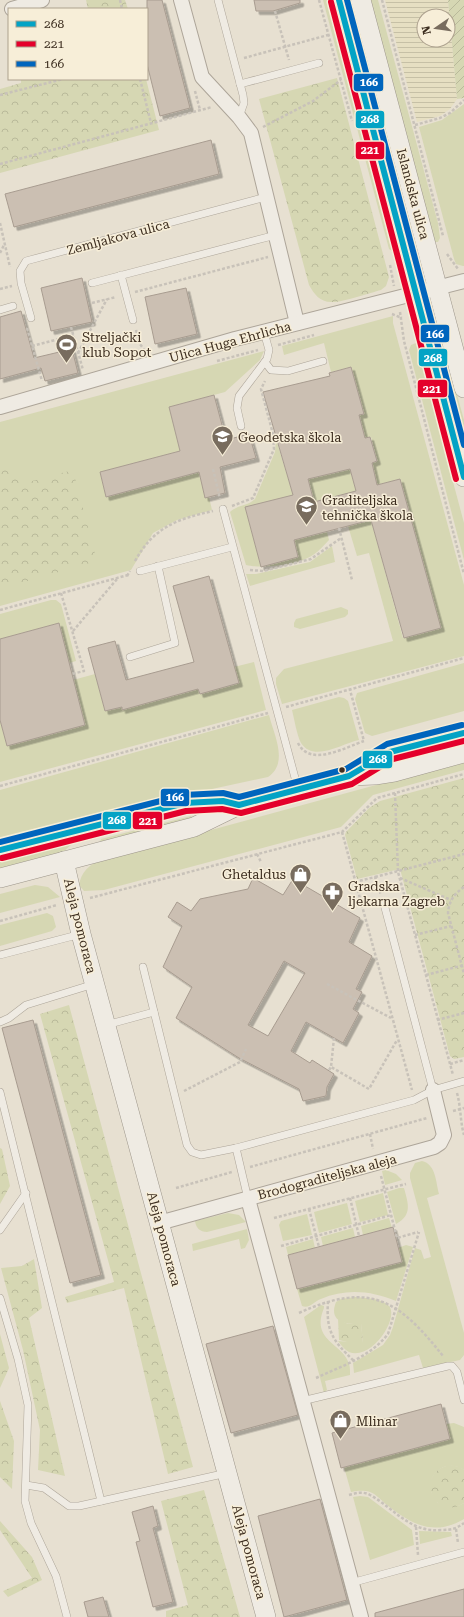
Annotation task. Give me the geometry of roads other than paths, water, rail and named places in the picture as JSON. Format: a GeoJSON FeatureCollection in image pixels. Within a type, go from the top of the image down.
{"type":"FeatureCollection","features":[{"type":"Feature","properties":{"kind":"street"},"geometry":{"type":"LineString","coordinates":[[15,8],[42,0]]}},
{"type":"Feature","properties":{"kind":"street"},"geometry":{"type":"LineString","coordinates":[[181,0],[202,77],[239,117],[251,134],[297,323]]}},
{"type":"Feature","properties":{"kind":"street","name":"Islandska ulica"},"geometry":{"type":"LineString","coordinates":[[339,0],[464,477]]}},
{"type":"Feature","properties":{"kind":"street","name":"Islandska ulica"},"geometry":{"type":"LineString","coordinates":[[361,0],[464,388]]}},
{"type":"Feature","properties":{"kind":"street","name":"Ulica Huga Ehrlicha"},"geometry":{"type":"LineString","coordinates":[[0,407],[297,323],[464,281]]}},
{"type":"Feature","properties":{"kind":"street"},"geometry":{"type":"LineString","coordinates":[[349,776],[390,752],[464,733]]}},
{"type":"Feature","properties":{"kind":"street"},"geometry":{"type":"LineString","coordinates":[[0,878],[194,826],[239,805],[298,789],[349,776],[375,775],[394,772],[464,753]]}},
{"type":"Feature","properties":{"kind":"street"},"geometry":{"type":"LineString","coordinates":[[0,850],[185,803],[223,801],[239,805]]}},
{"type":"Feature","properties":{"kind":"street"},"geometry":{"type":"LineString","coordinates":[[64,861],[73,850],[89,836],[123,818]]}},
{"type":"Feature","properties":{"kind":"street","name":"Aleja pomoraca"},"geometry":{"type":"LineString","coordinates":[[64,861],[94,984],[266,1617]]}},
{"type":"Feature","properties":{"kind":"street","name":"Brodograditeljska aleja"},"geometry":{"type":"LineString","coordinates":[[159,1223],[429,1149],[440,1143],[444,1135],[433,1090]]}},
{"type":"Feature","properties":{"kind":"street"},"geometry":{"type":"LineString","coordinates":[[248,1198],[361,1617]]}},
{"type":"Feature","properties":{"kind":"lane"},"geometry":{"type":"LineString","coordinates":[[218,0],[244,103],[239,117]]}},
{"type":"Feature","properties":{"kind":"lane"},"geometry":{"type":"LineString","coordinates":[[240,84],[319,63]]}},
{"type":"Feature","properties":{"kind":"lane","name":"Zemljakova ulica"},"geometry":{"type":"LineString","coordinates":[[31,318],[21,283],[20,271],[26,261],[266,196]]}},
{"type":"Feature","properties":{"kind":"lane"},"geometry":{"type":"LineString","coordinates":[[92,283],[276,235]]}},
{"type":"Feature","properties":{"kind":"lane"},"geometry":{"type":"LineString","coordinates":[[121,275],[133,320]]}},
{"type":"Feature","properties":{"kind":"lane"},"geometry":{"type":"LineString","coordinates":[[0,310],[13,306]]}},
{"type":"Feature","properties":{"kind":"lane"},"geometry":{"type":"LineString","coordinates":[[241,426],[237,408],[239,396],[265,362],[268,348],[264,332]]}},
{"type":"Feature","properties":{"kind":"lane"},"geometry":{"type":"LineString","coordinates":[[265,362],[271,370],[288,370],[323,361]]}},
{"type":"Feature","properties":{"kind":"lane"},"geometry":{"type":"LineString","coordinates":[[223,509],[298,789]]}},
{"type":"Feature","properties":{"kind":"lane"},"geometry":{"type":"LineString","coordinates":[[140,571],[232,547]]}},
{"type":"Feature","properties":{"kind":"lane"},"geometry":{"type":"LineString","coordinates":[[130,657],[175,643],[158,566]]}},
{"type":"Feature","properties":{"kind":"lane"},"geometry":{"type":"LineString","coordinates":[[384,904],[433,1090]]}},
{"type":"Feature","properties":{"kind":"lane"},"geometry":{"type":"LineString","coordinates":[[0,955],[81,934]]}},
{"type":"Feature","properties":{"kind":"lane"},"geometry":{"type":"LineString","coordinates":[[143,967],[187,1145],[192,1152],[201,1155],[236,1148],[414,1100],[433,1090],[464,1081]]}},
{"type":"Feature","properties":{"kind":"lane"},"geometry":{"type":"LineString","coordinates":[[0,1022],[9,1018],[26,1005],[94,984]]}},
{"type":"Feature","properties":{"kind":"lane"},"geometry":{"type":"LineString","coordinates":[[106,1025],[154,1012]]}},
{"type":"Feature","properties":{"kind":"lane"},"geometry":{"type":"LineString","coordinates":[[0,1092],[101,1501]]}},
{"type":"Feature","properties":{"kind":"lane"},"geometry":{"type":"LineString","coordinates":[[236,1148],[248,1198]]}},
{"type":"Feature","properties":{"kind":"lane"},"geometry":{"type":"LineString","coordinates":[[0,1230],[26,1193]]}},
{"type":"Feature","properties":{"kind":"lane"},"geometry":{"type":"LineString","coordinates":[[0,1298],[18,1359],[28,1406],[25,1501],[31,1523],[56,1576],[67,1617]]}},
{"type":"Feature","properties":{"kind":"lane"},"geometry":{"type":"LineString","coordinates":[[302,1401],[448,1366],[452,1366],[457,1372],[464,1400]]}},
{"type":"Feature","properties":{"kind":"lane"},"geometry":{"type":"LineString","coordinates":[[26,1485],[44,1488],[69,1506],[79,1506],[227,1473]]}},
{"type":"Feature","properties":{"kind":"lane"},"geometry":{"type":"LineString","coordinates":[[352,1583],[464,1552]]}},
{"type":"Feature","properties":{"kind":"place","name":"Streljački klub Sopot"},"geometry":{"type":"Point","coordinates":[66,364]}},
{"type":"Feature","properties":{"kind":"place","name":"Geodetska škola"},"geometry":{"type":"Point","coordinates":[222,456]}},
{"type":"Feature","properties":{"kind":"place","name":"Graditeljska tehnička škola"},"geometry":{"type":"Point","coordinates":[307,526]}},
{"type":"Feature","properties":{"kind":"place","name":"Ghetaldus"},"geometry":{"type":"Point","coordinates":[301,894]}},
{"type":"Feature","properties":{"kind":"place","name":"Gradska ljekarna Zagreb"},"geometry":{"type":"Point","coordinates":[332,912]}},
{"type":"Feature","properties":{"kind":"place","name":"Mlinar"},"geometry":{"type":"Point","coordinates":[340,1440]}}]}
